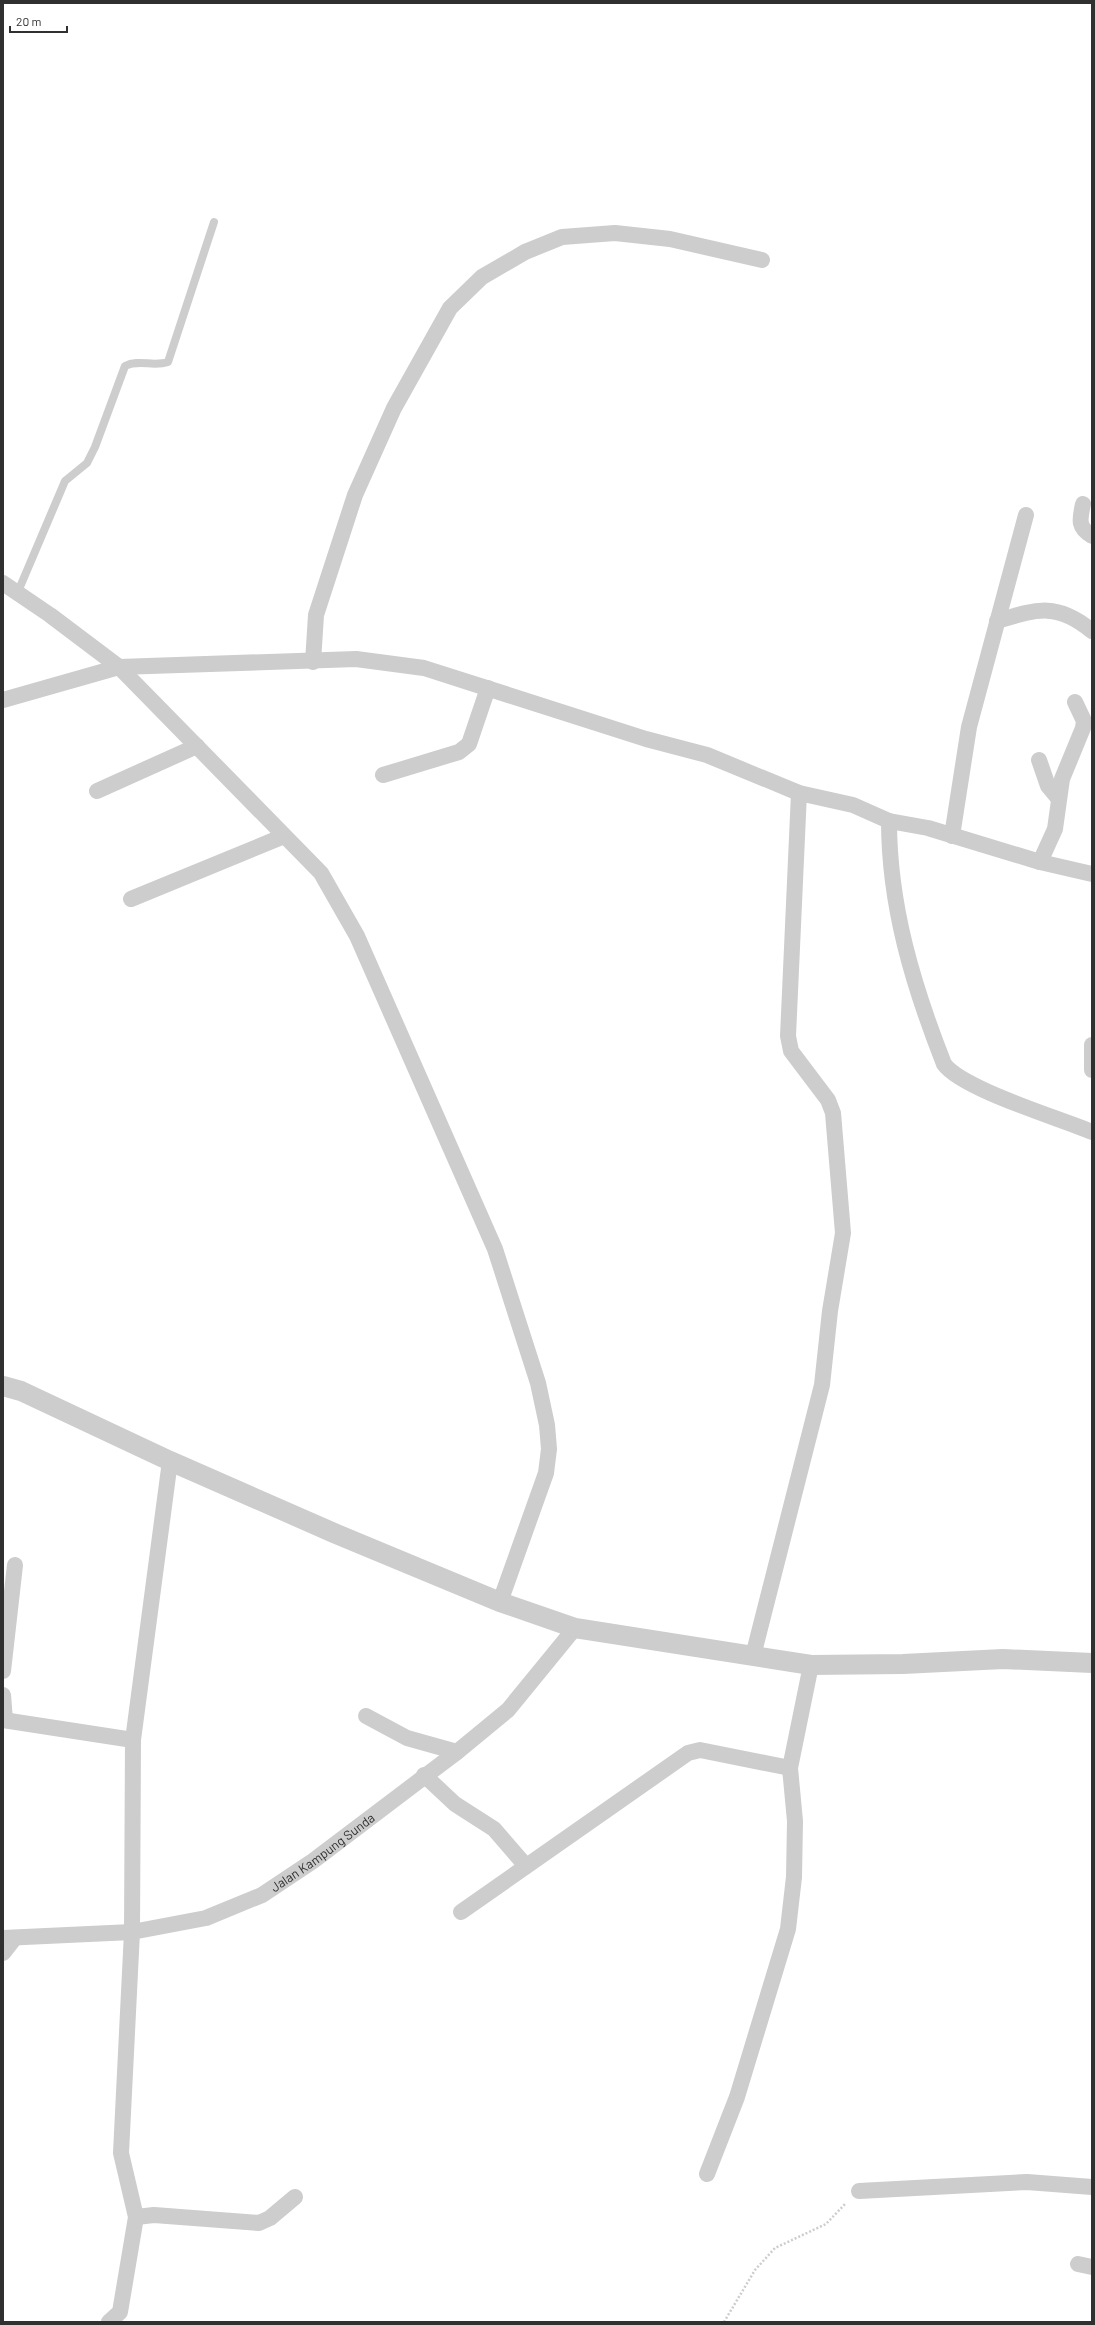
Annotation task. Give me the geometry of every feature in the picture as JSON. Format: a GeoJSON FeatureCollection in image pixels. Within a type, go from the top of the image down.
{"type":"FeatureCollection","features":[{"type":"Feature","properties":{"kind":"street"},"geometry":{"type":"LineString","coordinates":[[313,662],[316,616],[355,495],[394,408],[450,308],[482,277],[525,252],[562,237],[615,233],[670,239],[762,260]]}},
{"type":"Feature","properties":{"kind":"street"},"geometry":{"type":"LineString","coordinates":[[1083,504],[1080,522],[1082,530],[1092,536]]}},
{"type":"Feature","properties":{"kind":"street"},"geometry":{"type":"LineString","coordinates":[[952,836],[969,727],[1026,515]]}},
{"type":"Feature","properties":{"kind":"street"},"geometry":{"type":"LineString","coordinates":[[3,583],[17,594],[50,615],[119,667],[321,873],[357,936],[495,1249],[538,1383],[548,1425],[549,1449],[546,1473],[500,1602]]}},
{"type":"Feature","properties":{"kind":"street"},"geometry":{"type":"LineString","coordinates":[[997,621],[1043,609],[1071,615],[1092,630]]}},
{"type":"Feature","properties":{"kind":"street"},"geometry":{"type":"LineString","coordinates":[[3,700],[119,667],[313,662],[356,659],[424,668],[646,739],[707,755],[799,793],[852,805],[889,821],[928,828],[1040,862],[1092,874]]}},
{"type":"Feature","properties":{"kind":"street"},"geometry":{"type":"LineString","coordinates":[[383,775],[459,752],[469,744],[488,688]]}},
{"type":"Feature","properties":{"kind":"street"},"geometry":{"type":"LineString","coordinates":[[1040,862],[1055,829],[1058,798],[1062,779],[1083,728],[1084,721],[1074,702]]}},
{"type":"Feature","properties":{"kind":"street"},"geometry":{"type":"LineString","coordinates":[[96,791],[197,746]]}},
{"type":"Feature","properties":{"kind":"street"},"geometry":{"type":"LineString","coordinates":[[1039,760],[1048,786],[1058,798]]}},
{"type":"Feature","properties":{"kind":"street"},"geometry":{"type":"LineString","coordinates":[[753,1656],[822,1385],[843,1233],[833,1113],[828,1100],[791,1051],[788,1036],[799,793]]}},
{"type":"Feature","properties":{"kind":"street"},"geometry":{"type":"LineString","coordinates":[[889,821],[889,856],[900,926],[910,970],[944,1064],[950,1071],[979,1088],[1092,1132]]}},
{"type":"Feature","properties":{"kind":"street"},"geometry":{"type":"LineString","coordinates":[[131,899],[284,836]]}},
{"type":"Feature","properties":{"kind":"street"},"geometry":{"type":"LineString","coordinates":[[1092,1045],[1092,1070]]}},
{"type":"Feature","properties":{"kind":"street"},"geometry":{"type":"LineString","coordinates":[[3,1386],[21,1391],[170,1460],[500,1602],[575,1628],[812,1665],[903,1664],[1003,1659],[1092,1663]]}},
{"type":"Feature","properties":{"kind":"street"},"geometry":{"type":"LineString","coordinates":[[109,2322],[120,2312],[136,2217],[121,2153],[132,1932],[133,1740],[170,1460]]}},
{"type":"Feature","properties":{"kind":"street"},"geometry":{"type":"LineString","coordinates":[[3,1671],[15,1565]]}},
{"type":"Feature","properties":{"kind":"street","name":"Jalan Kampung Sunda"},"geometry":{"type":"LineString","coordinates":[[9,1939],[132,1932],[206,1918],[262,1895],[313,1861],[424,1775],[457,1752],[508,1710],[575,1628]]}},
{"type":"Feature","properties":{"kind":"street"},"geometry":{"type":"LineString","coordinates":[[707,2174],[737,2097],[788,1929],[794,1877],[794,1837],[790,1768],[812,1665]]}},
{"type":"Feature","properties":{"kind":"street"},"geometry":{"type":"LineString","coordinates":[[3,1695],[4,1720],[133,1740]]}},
{"type":"Feature","properties":{"kind":"street"},"geometry":{"type":"LineString","coordinates":[[366,1716],[408,1738],[457,1752]]}},
{"type":"Feature","properties":{"kind":"street"},"geometry":{"type":"LineString","coordinates":[[461,1912],[688,1753],[700,1750],[790,1768]]}},
{"type":"Feature","properties":{"kind":"street"},"geometry":{"type":"LineString","coordinates":[[424,1775],[455,1804],[494,1829],[526,1866]]}},
{"type":"Feature","properties":{"kind":"street"},"geometry":{"type":"LineString","coordinates":[[3,1953],[9,1939]]}},
{"type":"Feature","properties":{"kind":"street"},"geometry":{"type":"LineString","coordinates":[[859,2191],[1027,2182],[1092,2187]]}},
{"type":"Feature","properties":{"kind":"street"},"geometry":{"type":"LineString","coordinates":[[136,2217],[154,2215],[259,2223],[270,2218],[295,2197]]}},
{"type":"Feature","properties":{"kind":"lane"},"geometry":{"type":"LineString","coordinates":[[17,594],[65,481],[87,463],[95,447],[125,366],[133,362],[160,364],[168,362],[214,222]]}},
{"type":"Feature","properties":{"kind":"path"},"geometry":{"type":"LineString","coordinates":[[724,2322],[755,2270],[775,2248],[826,2224],[859,2191]]}}]}
